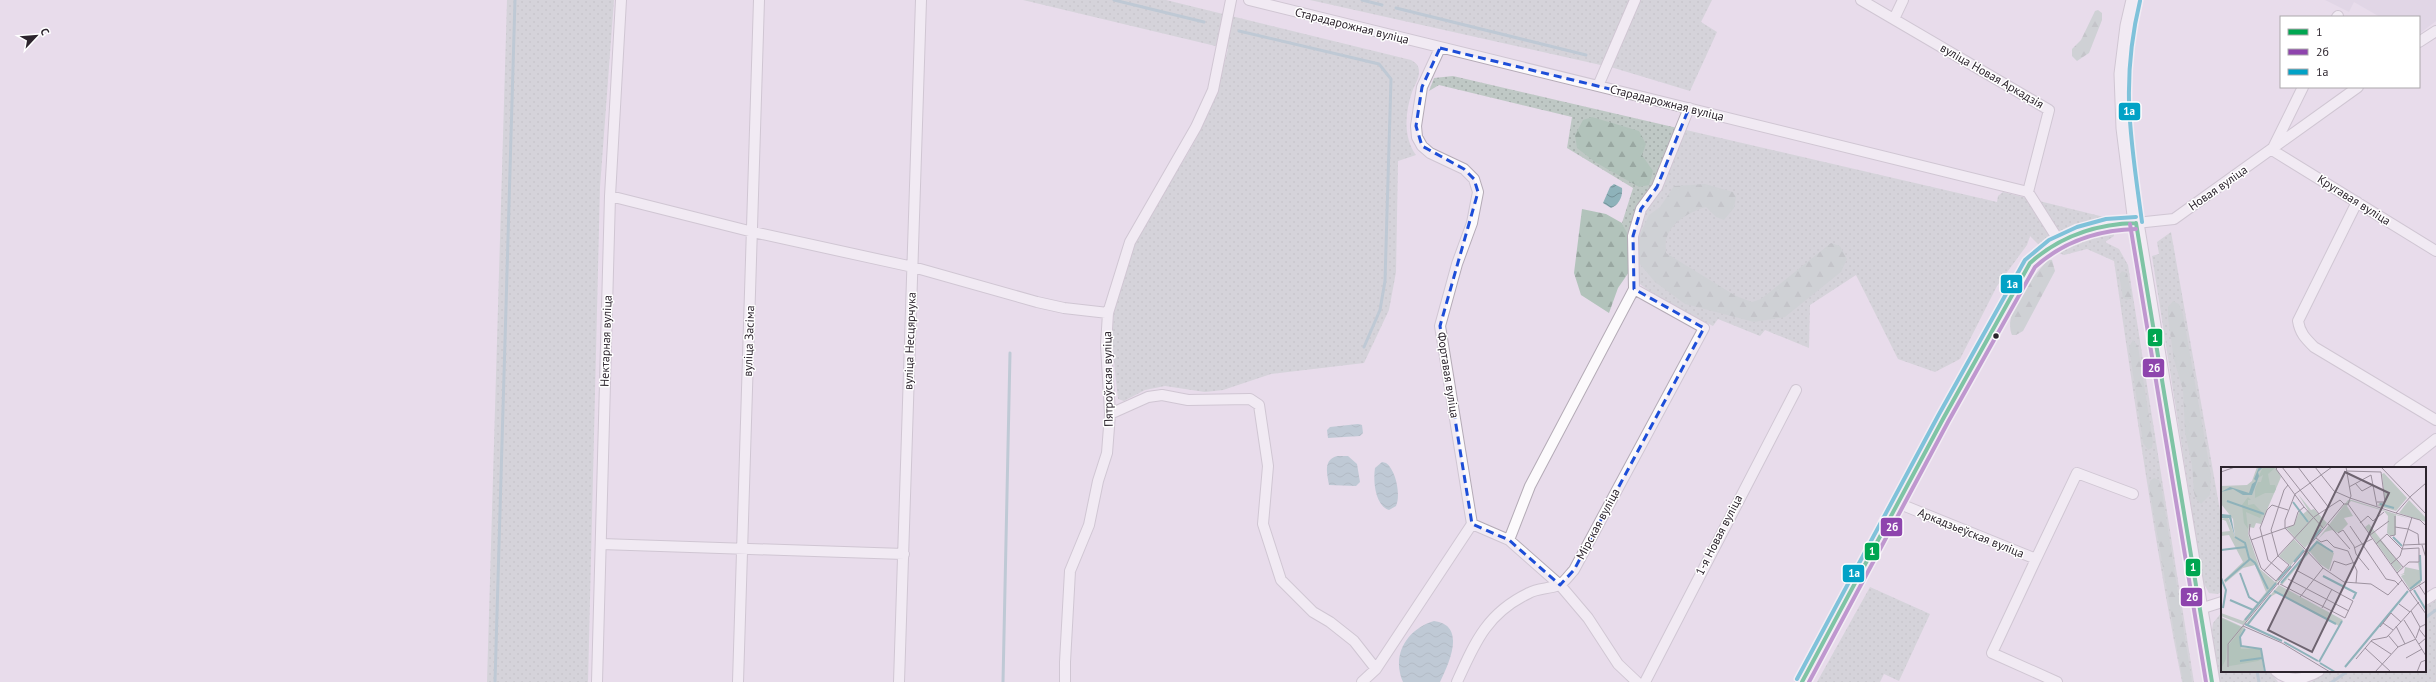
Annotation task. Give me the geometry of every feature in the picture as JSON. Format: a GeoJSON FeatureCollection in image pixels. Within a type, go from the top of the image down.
{"type":"FeatureCollection","features":[{"type":"Feature","properties":{"kind":"main road"},"geometry":{"type":"LineString","coordinates":[[2134,0],[2128,26],[2122,74],[2124,128],[2136,222],[2212,682]]}},
{"type":"Feature","properties":{"kind":"street","name":"Нектарная вуліца"},"geometry":{"type":"LineString","coordinates":[[597,682],[610,196],[621,0]]}},
{"type":"Feature","properties":{"kind":"street","name":"вуліца Засіма"},"geometry":{"type":"LineString","coordinates":[[738,682],[759,0]]}},
{"type":"Feature","properties":{"kind":"street","name":"вуліца Несцярчука"},"geometry":{"type":"LineString","coordinates":[[899,682],[922,0]]}},
{"type":"Feature","properties":{"kind":"street","name":"Пятроўская вуліца"},"geometry":{"type":"LineString","coordinates":[[1065,682],[1070,571],[1089,525],[1098,481],[1107,453],[1110,414],[1106,346],[1108,313],[1130,242],[1196,127],[1213,90],[1231,0]]}},
{"type":"Feature","properties":{"kind":"street","name":"Старадарожная вуліца"},"geometry":{"type":"LineString","coordinates":[[1249,0],[2028,192]]}},
{"type":"Feature","properties":{"kind":"street"},"geometry":{"type":"LineString","coordinates":[[1598,86],[1635,0]]}},
{"type":"Feature","properties":{"kind":"street","name":"вуліца Новая Аркадзія"},"geometry":{"type":"LineString","coordinates":[[1861,0],[2049,110],[2028,192]]}},
{"type":"Feature","properties":{"kind":"street"},"geometry":{"type":"LineString","coordinates":[[1894,19],[1903,0]]}},
{"type":"Feature","properties":{"kind":"street"},"geometry":{"type":"LineString","coordinates":[[2420,41],[2436,31]]}},
{"type":"Feature","properties":{"kind":"street","name":"Фортавая вуліца"},"geometry":{"type":"LineString","coordinates":[[1440,48],[1422,87],[1416,126],[1417,137],[1422,146],[1430,153],[1464,169],[1474,179],[1478,192],[1472,223],[1457,264],[1440,326],[1472,524]]}},
{"type":"Feature","properties":{"kind":"street"},"geometry":{"type":"LineString","coordinates":[[2272,150],[2303,88]]}},
{"type":"Feature","properties":{"kind":"street","name":"Новая вуліца"},"geometry":{"type":"LineString","coordinates":[[1802,682],[1900,504],[2018,282],[2030,263],[2042,251],[2059,241],[2117,222],[2174,219],[2357,88]]}},
{"type":"Feature","properties":{"kind":"street"},"geometry":{"type":"LineString","coordinates":[[1509,540],[1530,486],[1634,289],[1633,236],[1641,209],[1658,187],[1690,108]]}},
{"type":"Feature","properties":{"kind":"street","name":"Кругавая вуліца"},"geometry":{"type":"LineString","coordinates":[[2272,150],[2436,251]]}},
{"type":"Feature","properties":{"kind":"street"},"geometry":{"type":"LineString","coordinates":[[2028,192],[2059,241]]}},
{"type":"Feature","properties":{"kind":"street"},"geometry":{"type":"LineString","coordinates":[[610,196],[753,232],[913,267],[1036,302],[1064,308],[1108,313]]}},
{"type":"Feature","properties":{"kind":"street"},"geometry":{"type":"LineString","coordinates":[[2356,202],[2298,321],[2299,330],[2304,338],[2314,346],[2436,420]]}},
{"type":"Feature","properties":{"kind":"street","name":"Мірская вуліца"},"geometry":{"type":"LineString","coordinates":[[1560,585],[1574,570],[1704,328],[1634,289]]}},
{"type":"Feature","properties":{"kind":"street","name":"1-я Новая вуліца"},"geometry":{"type":"LineString","coordinates":[[1645,682],[1796,390]]}},
{"type":"Feature","properties":{"kind":"street"},"geometry":{"type":"LineString","coordinates":[[1110,414],[1122,411],[1148,397],[1162,395],[1188,400],[1250,399],[1259,405],[1268,466],[1263,524],[1281,580],[1313,612],[1330,622],[1354,641],[1376,669]]}},
{"type":"Feature","properties":{"kind":"street"},"geometry":{"type":"LineString","coordinates":[[2400,467],[2436,439]]}},
{"type":"Feature","properties":{"kind":"street"},"geometry":{"type":"LineString","coordinates":[[2036,559],[2077,473],[2133,494]]}},
{"type":"Feature","properties":{"kind":"street","name":"Аркадзьеўская вуліца"},"geometry":{"type":"LineString","coordinates":[[1900,504],[2036,559],[1992,653],[2057,682]]}},
{"type":"Feature","properties":{"kind":"street"},"geometry":{"type":"LineString","coordinates":[[1362,682],[1376,669],[1472,524],[1509,540],[1560,585],[1588,618],[1618,664],[1637,682]]}},
{"type":"Feature","properties":{"kind":"street"},"geometry":{"type":"LineString","coordinates":[[601,544],[904,554]]}},
{"type":"Feature","properties":{"kind":"street"},"geometry":{"type":"LineString","coordinates":[[1457,682],[1478,636],[1494,617],[1512,601],[1536,589],[1560,585]]}},
{"type":"Feature","properties":{"kind":"street"},"geometry":{"type":"LineString","coordinates":[[2426,599],[2436,593]]}},
{"type":"Feature","properties":{"kind":"street"},"geometry":{"type":"LineString","coordinates":[[2200,608],[2221,602]]}},
{"type":"Feature","properties":{"kind":"street"},"geometry":{"type":"LineString","coordinates":[[2277,672],[2286,680],[2293,682],[2307,678],[2317,672]]}},
{"type":"Feature","properties":{"kind":"highlighted area"},"geometry":{"type":"Polygon","coordinates":[[[1440,48],[1689,108],[1657,187],[1641,209],[1633,236],[1634,289],[1704,328],[1574,570],[1560,585],[1509,540],[1472,524],[1440,326],[1478,192],[1474,179],[1464,169],[1422,146],[1416,126],[1422,87],[1440,48]]]}},
{"type":"Feature","properties":{"kind":"shaded area"},"geometry":{"type":"Polygon","coordinates":[[[507,0],[614,0],[600,187],[588,682],[487,682],[507,0]]]}},
{"type":"Feature","properties":{"kind":"shaded area"},"geometry":{"type":"Polygon","coordinates":[[[1023,0],[1166,0],[1411,60],[1416,63],[1418,66],[1419,75],[1412,92],[1406,125],[1409,141],[1416,155],[1398,161],[1396,272],[1389,310],[1364,363],[1271,374],[1223,390],[1205,392],[1165,386],[1145,390],[1124,401],[1118,399],[1113,346],[1113,321],[1117,293],[1123,271],[1141,231],[1203,125],[1215,93],[1228,49],[1023,0]]]}},
{"type":"Feature","properties":{"kind":"shaded area"},"geometry":{"type":"Polygon","coordinates":[[[1310,0],[1712,0],[1701,22],[1717,32],[1690,91],[1614,68],[1310,0]]]}},
{"type":"Feature","properties":{"kind":"shaded area"},"geometry":{"type":"Polygon","coordinates":[[[2325,0],[2436,0],[2436,21],[2420,33],[2420,16],[2378,16],[2354,2],[2349,12],[2325,0]]]}},
{"type":"Feature","properties":{"kind":"shaded area"},"geometry":{"type":"Polygon","coordinates":[[[1453,76],[1997,202],[1998,196],[2003,192],[2104,217],[2111,225],[2114,236],[2105,242],[2119,249],[2128,265],[2194,682],[2182,682],[2145,472],[2114,261],[2087,249],[2064,255],[2039,245],[2030,236],[2027,245],[1997,286],[1960,359],[1935,372],[1898,359],[1856,275],[1810,305],[1809,348],[1765,330],[1760,336],[1718,319],[1713,326],[1666,302],[1633,278],[1629,271],[1626,235],[1622,223],[1633,188],[1567,148],[1572,117],[1439,85],[1429,91],[1434,78],[1453,76]]]}},
{"type":"Feature","properties":{"kind":"shaded area"},"geometry":{"type":"Polygon","coordinates":[[[2171,232],[2221,516],[2221,592],[2217,594],[2209,593],[2203,582],[2152,256],[2159,254],[2157,242],[2171,232]]]}},
{"type":"Feature","properties":{"kind":"shaded area"},"geometry":{"type":"Polygon","coordinates":[[[1870,587],[1930,614],[1899,681],[1884,674],[1880,682],[1817,682],[1870,587]]]}},
{"type":"Feature","properties":{"kind":"shaded area"},"geometry":{"type":"Polygon","coordinates":[[[2436,600],[2436,682],[2311,682],[2326,672],[2426,672],[2426,606],[2436,600]]]}},
{"type":"Feature","properties":{"kind":"shaded area"},"geometry":{"type":"Polygon","coordinates":[[[2221,613],[2221,672],[2271,672],[2278,682],[2219,682],[2212,630],[2213,623],[2221,613]]]}},
{"type":"Feature","properties":{"kind":"green space"},"geometry":{"type":"Polygon","coordinates":[[[2098,10],[2102,13],[2102,20],[2089,53],[2077,61],[2072,56],[2072,49],[2081,40],[2095,11],[2098,10]]]}},
{"type":"Feature","properties":{"kind":"green space"},"geometry":{"type":"Polygon","coordinates":[[[1592,117],[1639,131],[1646,144],[1642,155],[1653,171],[1649,185],[1639,187],[1595,162],[1577,148],[1575,135],[1583,120],[1592,117]]]}},
{"type":"Feature","properties":{"kind":"green space"},"geometry":{"type":"Polygon","coordinates":[[[1705,184],[1733,192],[1736,197],[1734,208],[1724,220],[1716,217],[1706,207],[1683,218],[1673,226],[1667,237],[1666,253],[1736,296],[1752,302],[1761,299],[1831,243],[1840,246],[1847,259],[1841,272],[1785,317],[1754,322],[1685,304],[1655,282],[1639,263],[1637,241],[1649,215],[1660,207],[1674,186],[1705,184]]]}},
{"type":"Feature","properties":{"kind":"green space"},"geometry":{"type":"Polygon","coordinates":[[[1582,209],[1606,214],[1622,223],[1627,233],[1630,249],[1629,272],[1618,288],[1609,313],[1581,295],[1574,273],[1582,209]]]}},
{"type":"Feature","properties":{"kind":"green space"},"geometry":{"type":"Polygon","coordinates":[[[2048,260],[2052,260],[2055,271],[2023,331],[2016,335],[2012,335],[2010,326],[2011,316],[2015,306],[2035,275],[2048,260]]]}},
{"type":"Feature","properties":{"kind":"green space"},"geometry":{"type":"Polygon","coordinates":[[[2122,271],[2127,273],[2132,297],[2127,300],[2123,298],[2119,275],[2122,271]]]}},
{"type":"Feature","properties":{"kind":"green space"},"geometry":{"type":"Polygon","coordinates":[[[2173,301],[2179,304],[2183,314],[2211,475],[2210,495],[2201,504],[2196,499],[2194,493],[2192,465],[2185,432],[2183,390],[2174,360],[2168,318],[2168,307],[2173,301]]]}},
{"type":"Feature","properties":{"kind":"green space"},"geometry":{"type":"Polygon","coordinates":[[[2133,340],[2138,346],[2153,442],[2152,448],[2148,450],[2143,443],[2129,347],[2133,340]]]}},
{"type":"Feature","properties":{"kind":"green space"},"geometry":{"type":"Polygon","coordinates":[[[2154,478],[2159,480],[2161,485],[2192,682],[2183,682],[2149,487],[2150,481],[2154,478]]]}},
{"type":"Feature","properties":{"kind":"water"},"geometry":{"type":"Polygon","coordinates":[[[1614,184],[1622,188],[1622,194],[1620,200],[1614,207],[1611,208],[1603,203],[1610,187],[1614,184]]]}},
{"type":"Feature","properties":{"kind":"water"},"geometry":{"type":"Polygon","coordinates":[[[1358,424],[1362,425],[1363,433],[1360,436],[1328,438],[1327,430],[1330,427],[1358,424]]]}},
{"type":"Feature","properties":{"kind":"water"},"geometry":{"type":"Polygon","coordinates":[[[1337,456],[1348,456],[1357,464],[1360,482],[1356,486],[1329,485],[1327,472],[1328,464],[1337,456]]]}},
{"type":"Feature","properties":{"kind":"water"},"geometry":{"type":"Polygon","coordinates":[[[1382,462],[1390,466],[1398,489],[1396,506],[1389,510],[1384,507],[1378,498],[1375,486],[1375,468],[1382,462]]]}},
{"type":"Feature","properties":{"kind":"water"},"geometry":{"type":"Polygon","coordinates":[[[1434,621],[1444,624],[1450,630],[1453,637],[1451,655],[1440,682],[1403,682],[1399,662],[1400,653],[1404,644],[1416,630],[1434,621]]]}},
{"type":"Feature","properties":{"kind":"waterway"},"geometry":{"type":"LineString","coordinates":[[495,682],[515,0]]}},
{"type":"Feature","properties":{"kind":"waterway"},"geometry":{"type":"LineString","coordinates":[[1114,0],[1204,22]]}},
{"type":"Feature","properties":{"kind":"waterway"},"geometry":{"type":"LineString","coordinates":[[1362,0],[1382,5]]}},
{"type":"Feature","properties":{"kind":"waterway"},"geometry":{"type":"LineString","coordinates":[[1396,8],[1586,55]]}},
{"type":"Feature","properties":{"kind":"waterway"},"geometry":{"type":"LineString","coordinates":[[1239,31],[1379,64],[1391,79],[1385,281],[1380,310],[1364,347]]}},
{"type":"Feature","properties":{"kind":"waterway"},"geometry":{"type":"LineString","coordinates":[[1003,682],[1010,353]]}},
{"type":"Feature","properties":{"kind":"waterway"},"geometry":{"type":"LineString","coordinates":[[2426,617],[2436,610]]}},
{"type":"Feature","properties":{"kind":"waterway"},"geometry":{"type":"LineString","coordinates":[[2257,672],[2259,682]]}},
{"type":"Feature","properties":{"kind":"waterway"},"geometry":{"type":"LineString","coordinates":[[2332,682],[2347,672]]}},
{"type":"Feature","properties":{"kind":"transit line","name":"1а"},"geometry":{"type":"LineString","coordinates":[[2140,1],[2130,59],[2129,112],[2134,165],[2142,222]]}},
{"type":"Feature","properties":{"kind":"transit line","name":"1а"},"geometry":{"type":"LineString","coordinates":[[1797,679],[1938,416],[2025,260],[2049,240],[2077,227],[2106,219],[2136,217]]}},
{"type":"Feature","properties":{"kind":"transit line","name":"1"},"geometry":{"type":"LineString","coordinates":[[2136,223],[2212,682]]}},
{"type":"Feature","properties":{"kind":"transit line","name":"1"},"geometry":{"type":"LineString","coordinates":[[1802,682],[1943,419],[2030,263],[2054,246],[2079,233],[2107,226],[2136,223]]}},
{"type":"Feature","properties":{"kind":"transit line","name":"2б"},"geometry":{"type":"LineString","coordinates":[[2130,224],[2206,682]]}},
{"type":"Feature","properties":{"kind":"transit line","name":"2б"},"geometry":{"type":"LineString","coordinates":[[1809,682],[1948,422],[2035,267],[2058,250],[2082,239],[2108,232],[2136,229]]}}]}
